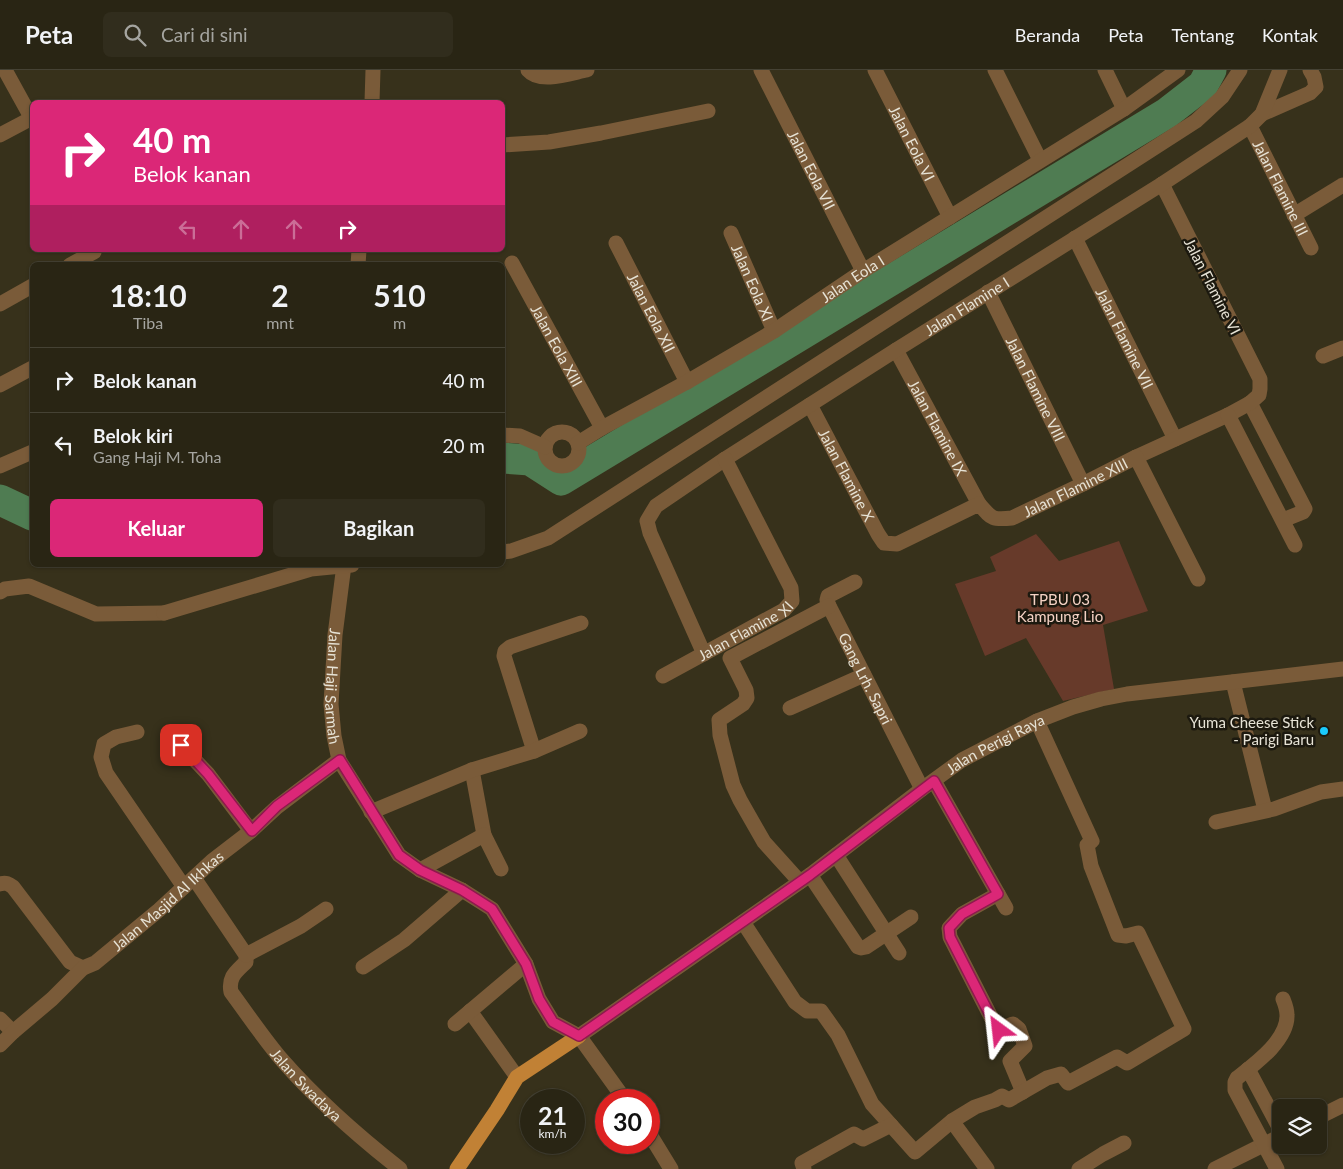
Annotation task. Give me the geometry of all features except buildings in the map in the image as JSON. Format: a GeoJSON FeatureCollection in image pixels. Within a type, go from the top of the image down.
{"type":"FeatureCollection","features":[{"type":"Feature","properties":{"kind":"main road"},"geometry":{"type":"LineString","coordinates":[[457,1169],[517,1077],[579,1036]]}},
{"type":"Feature","properties":{"kind":"street"},"geometry":{"type":"LineString","coordinates":[[5,70],[30,114]]}},
{"type":"Feature","properties":{"kind":"street"},"geometry":{"type":"LineString","coordinates":[[372,100],[374,70]]}},
{"type":"Feature","properties":{"kind":"street"},"geometry":{"type":"LineString","coordinates":[[529,71],[544,78],[587,70]]}},
{"type":"Feature","properties":{"kind":"street","name":"Jalan Eola VII"},"geometry":{"type":"LineString","coordinates":[[761,70],[863,271]]}},
{"type":"Feature","properties":{"kind":"street","name":"Jalan Eola VI"},"geometry":{"type":"LineString","coordinates":[[875,70],[950,217]]}},
{"type":"Feature","properties":{"kind":"street"},"geometry":{"type":"LineString","coordinates":[[995,70],[1040,160]]}},
{"type":"Feature","properties":{"kind":"street"},"geometry":{"type":"LineString","coordinates":[[1105,70],[1124,109]]}},
{"type":"Feature","properties":{"kind":"street","name":"Jalan Eola I"},"geometry":{"type":"LineString","coordinates":[[578,443],[774,331],[863,271],[1124,109],[1178,70]]}},
{"type":"Feature","properties":{"kind":"street"},"geometry":{"type":"LineString","coordinates":[[505,552],[548,538],[1196,121],[1222,97],[1240,70]]}},
{"type":"Feature","properties":{"kind":"street","name":"Jalan Flamine I"},"geometry":{"type":"LineString","coordinates":[[704,654],[650,533],[647,521],[656,506],[725,459],[1162,184],[1250,126],[1262,114],[1280,70]]}},
{"type":"Feature","properties":{"kind":"street","name":"Jalan Flamine III"},"geometry":{"type":"LineString","coordinates":[[1262,114],[1310,93],[1316,87],[1310,70]]}},
{"type":"Feature","properties":{"kind":"street"},"geometry":{"type":"LineString","coordinates":[[505,145],[550,142],[708,111]]}},
{"type":"Feature","properties":{"kind":"street"},"geometry":{"type":"LineString","coordinates":[[0,135],[30,119]]}},
{"type":"Feature","properties":{"kind":"street","name":"Jalan Flamine III"},"geometry":{"type":"LineString","coordinates":[[1250,126],[1311,248]]}},
{"type":"Feature","properties":{"kind":"street","name":"Jalan Flamine VI"},"geometry":{"type":"LineString","coordinates":[[1162,184],[1260,379],[1260,388]]}},
{"type":"Feature","properties":{"kind":"street"},"geometry":{"type":"LineString","coordinates":[[1294,215],[1343,186]]}},
{"type":"Feature","properties":{"kind":"street","name":"Jalan Eola XI"},"geometry":{"type":"LineString","coordinates":[[731,233],[774,331]]}},
{"type":"Feature","properties":{"kind":"street","name":"Jalan Flamine VII"},"geometry":{"type":"LineString","coordinates":[[1075,238],[1175,439]]}},
{"type":"Feature","properties":{"kind":"street","name":"Jalan Eola XII"},"geometry":{"type":"LineString","coordinates":[[616,243],[687,382]]}},
{"type":"Feature","properties":{"kind":"street"},"geometry":{"type":"LineString","coordinates":[[79,262],[96,256]]}},
{"type":"Feature","properties":{"kind":"street","name":"Jalan Eola XIII"},"geometry":{"type":"LineString","coordinates":[[512,263],[602,428]]}},
{"type":"Feature","properties":{"kind":"street"},"geometry":{"type":"LineString","coordinates":[[0,304],[30,287]]}},
{"type":"Feature","properties":{"kind":"street","name":"Jalan Flamine VIII"},"geometry":{"type":"LineString","coordinates":[[988,292],[1083,484]]}},
{"type":"Feature","properties":{"kind":"street"},"geometry":{"type":"LineString","coordinates":[[1323,356],[1343,348]]}},
{"type":"Feature","properties":{"kind":"street","name":"Jalan Flamine IX"},"geometry":{"type":"LineString","coordinates":[[896,350],[979,504]]}},
{"type":"Feature","properties":{"kind":"street"},"geometry":{"type":"LineString","coordinates":[[0,385],[30,369]]}},
{"type":"Feature","properties":{"kind":"street","name":"Jalan Flamine XIII"},"geometry":{"type":"LineString","coordinates":[[979,504],[991,518],[1012,518],[1136,457],[1228,415],[1250,403],[1259,395],[1260,388]]}},
{"type":"Feature","properties":{"kind":"street"},"geometry":{"type":"LineString","coordinates":[[1250,403],[1305,509],[1303,512],[1282,520]]}},
{"type":"Feature","properties":{"kind":"street","name":"Jalan Flamine X"},"geometry":{"type":"LineString","coordinates":[[810,405],[884,543],[897,544],[979,504]]}},
{"type":"Feature","properties":{"kind":"street"},"geometry":{"type":"LineString","coordinates":[[1228,415],[1295,545]]}},
{"type":"Feature","properties":{"kind":"street"},"geometry":{"type":"LineString","coordinates":[[565,432],[573,436],[578,443],[579,449],[575,461],[564,466],[552,463],[545,453],[548,438],[555,433],[565,432]]}},
{"type":"Feature","properties":{"kind":"street"},"geometry":{"type":"LineString","coordinates":[[505,435],[520,436],[545,447]]}},
{"type":"Feature","properties":{"kind":"street"},"geometry":{"type":"LineString","coordinates":[[0,466],[30,453]]}},
{"type":"Feature","properties":{"kind":"street"},"geometry":{"type":"LineString","coordinates":[[1136,457],[1198,579]]}},
{"type":"Feature","properties":{"kind":"street","name":"Jalan Flamine XI"},"geometry":{"type":"LineString","coordinates":[[663,676],[784,610],[792,601],[791,588],[725,459]]}},
{"type":"Feature","properties":{"kind":"street"},"geometry":{"type":"LineString","coordinates":[[0,592],[5,589],[29,586],[96,614],[164,613],[311,568],[325,567]]}},
{"type":"Feature","properties":{"kind":"street","name":"Jalan Haji Sarmah"},"geometry":{"type":"LineString","coordinates":[[344,567],[335,635],[331,704],[334,736],[340,760],[399,855],[420,870],[462,890],[492,909],[526,964],[539,999],[553,1022],[579,1036]]}},
{"type":"Feature","properties":{"kind":"street"},"geometry":{"type":"LineString","coordinates":[[855,582],[828,596],[826,600],[829,606],[730,658],[746,690],[747,698],[743,704],[719,720],[720,735],[733,785],[764,842],[805,878],[858,947],[866,947],[911,916]]}},
{"type":"Feature","properties":{"kind":"street","name":"Gang Lrh. Sapri"},"geometry":{"type":"LineString","coordinates":[[829,606],[864,675],[928,785],[1006,908]]}},
{"type":"Feature","properties":{"kind":"street"},"geometry":{"type":"LineString","coordinates":[[534,751],[504,656],[505,651],[510,647],[581,623]]}},
{"type":"Feature","properties":{"kind":"street","name":"Jalan Perigi Raya"},"geometry":{"type":"LineString","coordinates":[[579,1036],[836,856],[962,760],[1037,721],[1073,706],[1126,694],[1343,670]]}},
{"type":"Feature","properties":{"kind":"street"},"geometry":{"type":"LineString","coordinates":[[790,708],[864,675]]}},
{"type":"Feature","properties":{"kind":"street"},"geometry":{"type":"LineString","coordinates":[[1233,682],[1265,810]]}},
{"type":"Feature","properties":{"kind":"street"},"geometry":{"type":"LineString","coordinates":[[743,922],[795,1002],[807,1011],[821,1011],[838,1035],[872,1104],[915,1152],[952,1122],[975,1107],[1002,1096],[1009,1100],[1047,1078],[1062,1074],[1068,1083],[1117,1057],[1127,1062],[1184,1030],[1138,932],[1126,936],[1118,935],[1092,866],[1087,845],[1092,841],[1037,721]]}},
{"type":"Feature","properties":{"kind":"street"},"geometry":{"type":"LineString","coordinates":[[372,812],[472,770],[534,751],[580,731]]}},
{"type":"Feature","properties":{"kind":"street"},"geometry":{"type":"LineString","coordinates":[[137,732],[116,737],[104,744],[101,757],[106,773],[246,956],[301,926],[326,909]]}},
{"type":"Feature","properties":{"kind":"street"},"geometry":{"type":"LineString","coordinates":[[173,737],[208,774],[252,831]]}},
{"type":"Feature","properties":{"kind":"street","name":"Jalan Masjid Al Ikhkas"},"geometry":{"type":"LineString","coordinates":[[0,1045],[52,999],[83,968],[95,963],[159,910],[212,861],[252,831],[277,806],[340,760]]}},
{"type":"Feature","properties":{"kind":"street"},"geometry":{"type":"LineString","coordinates":[[472,770],[484,835],[501,870]]}},
{"type":"Feature","properties":{"kind":"street"},"geometry":{"type":"LineString","coordinates":[[1216,822],[1274,809],[1321,792],[1343,789]]}},
{"type":"Feature","properties":{"kind":"street"},"geometry":{"type":"LineString","coordinates":[[420,870],[484,835]]}},
{"type":"Feature","properties":{"kind":"street"},"geometry":{"type":"LineString","coordinates":[[836,856],[899,953]]}},
{"type":"Feature","properties":{"kind":"street"},"geometry":{"type":"LineString","coordinates":[[0,884],[9,884],[13,887],[70,962],[83,968]]}},
{"type":"Feature","properties":{"kind":"street"},"geometry":{"type":"LineString","coordinates":[[364,967],[404,940],[462,890]]}},
{"type":"Feature","properties":{"kind":"street"},"geometry":{"type":"LineString","coordinates":[[998,894],[962,914],[949,928],[950,937],[999,1030],[1013,1024],[1019,1029],[1025,1046],[1010,1062],[1023,1092]]}},
{"type":"Feature","properties":{"kind":"street","name":"Jalan Swadaya"},"geometry":{"type":"LineString","coordinates":[[246,956],[246,962],[232,976],[231,992],[281,1059],[322,1102],[371,1147],[400,1169]]}},
{"type":"Feature","properties":{"kind":"street"},"geometry":{"type":"LineString","coordinates":[[454,1024],[526,964]]}},
{"type":"Feature","properties":{"kind":"street"},"geometry":{"type":"LineString","coordinates":[[1277,1169],[1235,1090],[1235,1082],[1237,1078],[1276,1043],[1284,1029],[1287,1015],[1283,999]]}},
{"type":"Feature","properties":{"kind":"street"},"geometry":{"type":"LineString","coordinates":[[470,1011],[517,1077]]}},
{"type":"Feature","properties":{"kind":"street"},"geometry":{"type":"LineString","coordinates":[[0,1019],[13,1032]]}},
{"type":"Feature","properties":{"kind":"street"},"geometry":{"type":"LineString","coordinates":[[579,1036],[617,1089]]}},
{"type":"Feature","properties":{"kind":"street"},"geometry":{"type":"LineString","coordinates":[[1248,1069],[1272,1113]]}},
{"type":"Feature","properties":{"kind":"street"},"geometry":{"type":"LineString","coordinates":[[1327,1113],[1343,1105]]}},
{"type":"Feature","properties":{"kind":"street"},"geometry":{"type":"LineString","coordinates":[[952,1122],[987,1169]]}},
{"type":"Feature","properties":{"kind":"street"},"geometry":{"type":"LineString","coordinates":[[804,1169],[802,1163],[854,1134],[864,1139],[891,1124]]}},
{"type":"Feature","properties":{"kind":"street"},"geometry":{"type":"LineString","coordinates":[[1215,1169],[1272,1141]]}},
{"type":"Feature","properties":{"kind":"street"},"geometry":{"type":"LineString","coordinates":[[1079,1169],[1124,1143]]}},
{"type":"Feature","properties":{"kind":"street"},"geometry":{"type":"LineString","coordinates":[[660,1151],[671,1169]]}},
{"type":"Feature","properties":{"kind":"green space","name":"TPBU 03 Kampung Lio"},"geometry":{"type":"Polygon","coordinates":[[[1036,534],[1059,561],[1119,541],[1148,611],[1103,625],[1114,689],[1063,701],[1026,638],[985,656],[955,584],[996,571],[990,557],[1036,534]]]}},
{"type":"Feature","properties":{"kind":"waterway"},"geometry":{"type":"LineString","coordinates":[[505,458],[530,460],[561,480],[1167,113],[1203,85],[1211,70]]}},
{"type":"Feature","properties":{"kind":"waterway"},"geometry":{"type":"LineString","coordinates":[[0,500],[30,514]]}},
{"type":"Feature","properties":{"kind":"place","name":"Yuma Cheese Stick - Parigi Baru"},"geometry":{"type":"Point","coordinates":[1324,731]}},
{"type":"Feature","properties":{"kind":"route"},"geometry":{"type":"LineString","coordinates":[[181,745],[208,774],[252,831],[277,806],[340,760],[399,855],[420,870],[462,890],[492,909],[526,964],[539,999],[553,1022],[579,1036],[810,875],[934,781],[998,894],[962,914],[949,928],[950,937],[999,1030]]}}]}
